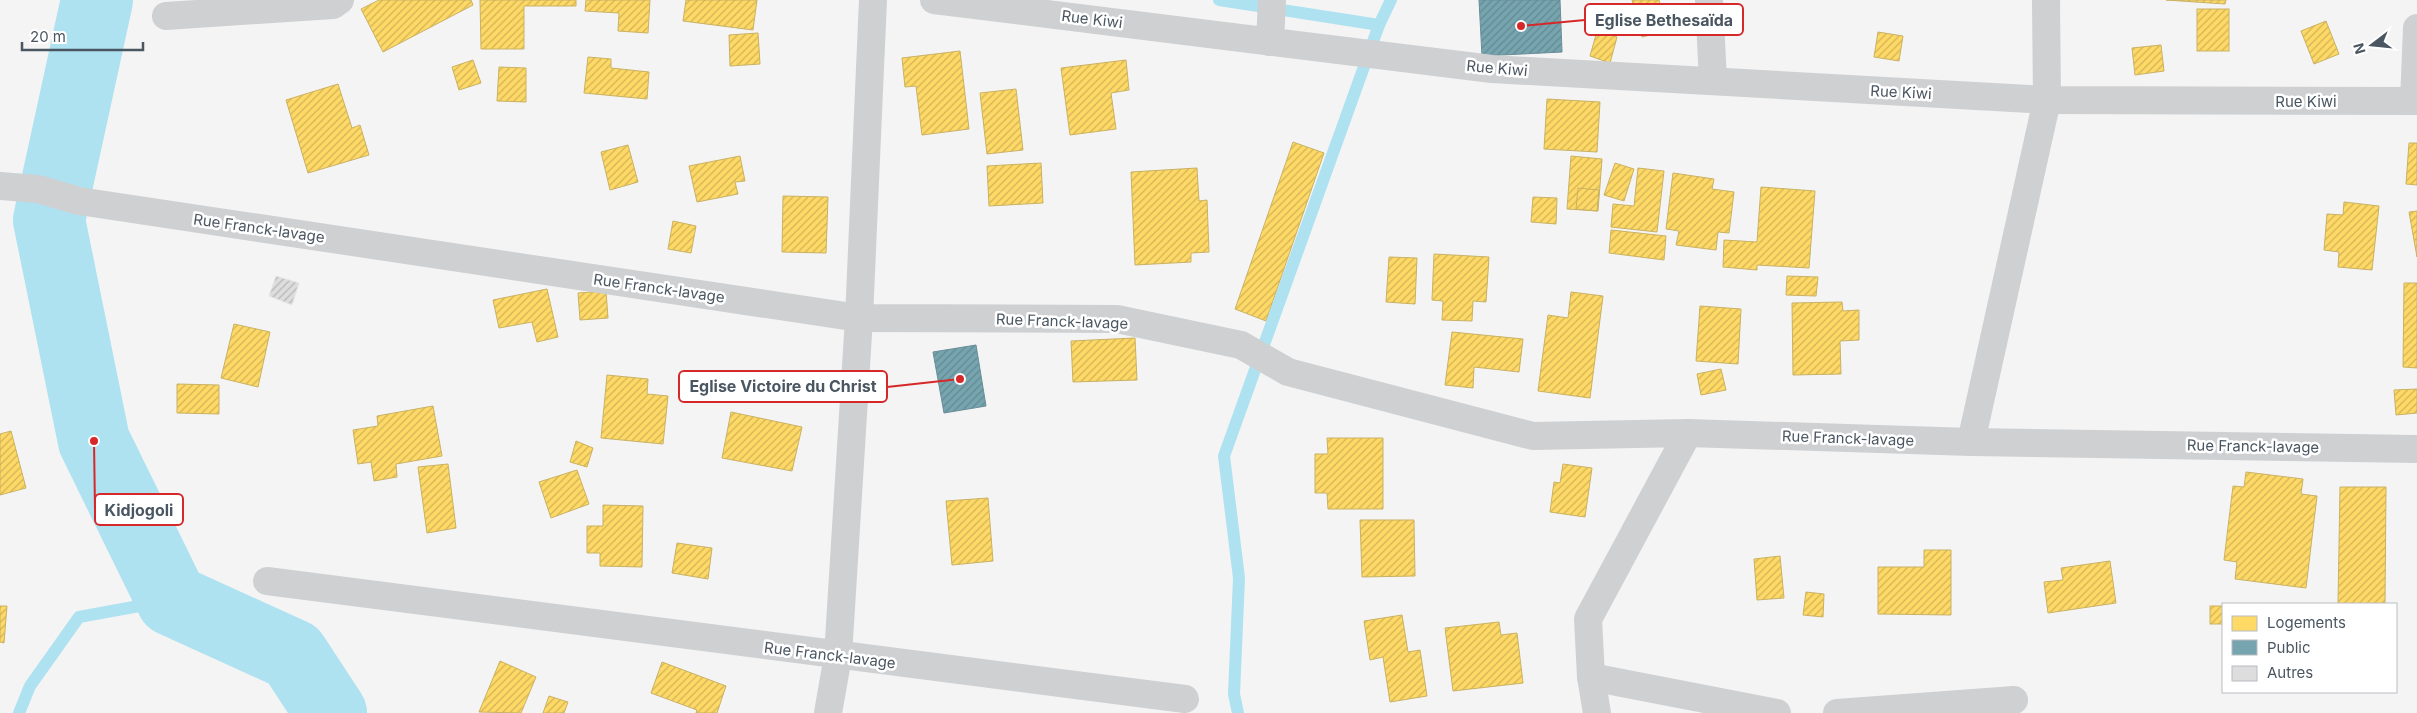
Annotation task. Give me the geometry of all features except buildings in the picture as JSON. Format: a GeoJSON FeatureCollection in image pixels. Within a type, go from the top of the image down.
{"type":"FeatureCollection","features":[{"type":"Feature","properties":{"kind":"street"},"geometry":{"type":"LineString","coordinates":[[828,713],[838,656],[859,318],[873,0]]}},
{"type":"Feature","properties":{"kind":"street","name":"Rue Kiwi"},"geometry":{"type":"LineString","coordinates":[[934,0],[1271,20],[1338,49],[1492,69],[2047,100],[2415,101]]}},
{"type":"Feature","properties":{"kind":"street"},"geometry":{"type":"LineString","coordinates":[[1710,0],[1713,81]]}},
{"type":"Feature","properties":{"kind":"street"},"geometry":{"type":"LineString","coordinates":[[1971,442],[2047,100],[2046,0]]}},
{"type":"Feature","properties":{"kind":"street"},"geometry":{"type":"LineString","coordinates":[[166,16],[335,2]]}},
{"type":"Feature","properties":{"kind":"street"},"geometry":{"type":"LineString","coordinates":[[2415,101],[2417,28]]}},
{"type":"Feature","properties":{"kind":"street","name":"Rue Franck-lavage"},"geometry":{"type":"LineString","coordinates":[[0,186],[38,188],[79,201],[859,318],[1117,319],[1241,345],[1288,372],[1533,436],[1688,432],[1971,442],[2417,449]]}},
{"type":"Feature","properties":{"kind":"street"},"geometry":{"type":"LineString","coordinates":[[1597,713],[1591,677],[1588,619],[1688,432]]}},
{"type":"Feature","properties":{"kind":"street","name":"Rue Franck-lavage"},"geometry":{"type":"LineString","coordinates":[[266,581],[838,656],[1185,699]]}},
{"type":"Feature","properties":{"kind":"street"},"geometry":{"type":"LineString","coordinates":[[1591,677],[1777,713]]}},
{"type":"Feature","properties":{"kind":"street"},"geometry":{"type":"LineString","coordinates":[[1836,713],[2014,700]]}},
{"type":"Feature","properties":{"kind":"waterway"},"geometry":{"type":"LineString","coordinates":[[97,0],[49,220],[94,441],[172,600],[293,655],[331,713]]}},
{"type":"Feature","properties":{"kind":"waterway"},"geometry":{"type":"LineString","coordinates":[[1219,0],[1379,25]]}},
{"type":"Feature","properties":{"kind":"waterway"},"geometry":{"type":"LineString","coordinates":[[1238,713],[1234,694],[1239,578],[1224,456],[1379,25],[1391,0]]}},
{"type":"Feature","properties":{"kind":"waterway"},"geometry":{"type":"LineString","coordinates":[[19,713],[30,686],[79,617],[172,600]]}},
{"type":"Feature","properties":{"kind":"place","name":"Eglise Bethesaïda"},"geometry":{"type":"Point","coordinates":[1521,26]}},
{"type":"Feature","properties":{"kind":"place","name":"Eglise Victoire du Christ"},"geometry":{"type":"Point","coordinates":[960,379]}},
{"type":"Feature","properties":{"kind":"place","name":"Kidjogoli"},"geometry":{"type":"Point","coordinates":[94,441]}}]}
